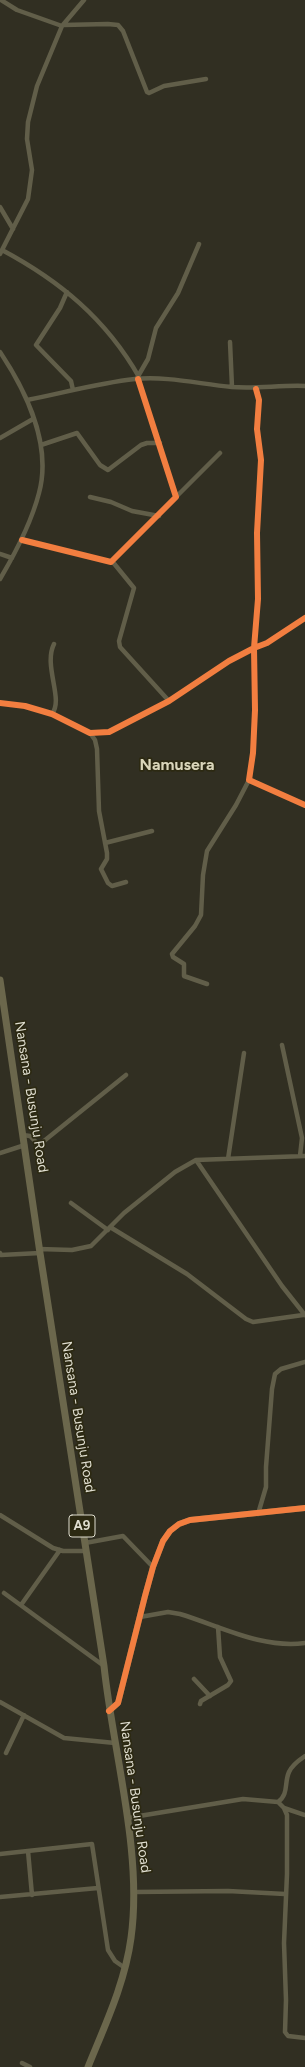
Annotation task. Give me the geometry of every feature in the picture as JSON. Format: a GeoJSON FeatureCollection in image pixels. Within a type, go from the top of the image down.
{"type":"FeatureCollection","features":[{"type":"Feature","properties":{"kind":"main road","name":"Nansana - Busunju Road"},"geometry":{"type":"LineString","coordinates":[[0,980],[104,1666],[109,1711],[127,1818],[135,1892],[131,1938],[122,1983],[88,2067]]}},
{"type":"Feature","properties":{"kind":"street"},"geometry":{"type":"LineString","coordinates":[[1,0],[17,10],[63,25],[118,25],[123,32],[145,88],[149,93],[164,86],[206,79]]}},
{"type":"Feature","properties":{"kind":"street"},"geometry":{"type":"LineString","coordinates":[[84,0],[63,25],[37,86],[27,139],[32,170],[28,199],[1,252],[25,263],[67,292],[100,322],[123,350],[138,378],[176,497]]}},
{"type":"Feature","properties":{"kind":"street"},"geometry":{"type":"LineString","coordinates":[[0,207],[14,229]]}},
{"type":"Feature","properties":{"kind":"street"},"geometry":{"type":"LineString","coordinates":[[138,378],[148,359],[156,328],[178,294],[199,244]]}},
{"type":"Feature","properties":{"kind":"street"},"geometry":{"type":"LineString","coordinates":[[67,292],[60,308],[36,344],[71,381],[74,390]]}},
{"type":"Feature","properties":{"kind":"street"},"geometry":{"type":"LineString","coordinates":[[230,342],[232,387]]}},
{"type":"Feature","properties":{"kind":"street"},"geometry":{"type":"LineString","coordinates":[[0,352],[27,400],[41,445],[42,460],[39,492],[22,540],[0,580]]}},
{"type":"Feature","properties":{"kind":"street"},"geometry":{"type":"LineString","coordinates":[[27,400],[138,378],[191,380],[232,387],[256,389],[305,386]]}},
{"type":"Feature","properties":{"kind":"street"},"geometry":{"type":"LineString","coordinates":[[207,984],[184,976],[184,964],[173,957],[172,954],[199,919],[202,905],[203,875],[207,851],[236,805],[249,780],[253,753],[255,710],[254,648],[258,599],[257,529],[261,460],[257,429],[259,400],[256,389]]}},
{"type":"Feature","properties":{"kind":"street"},"geometry":{"type":"LineString","coordinates":[[0,438],[33,419]]}},
{"type":"Feature","properties":{"kind":"street"},"geometry":{"type":"LineString","coordinates":[[41,445],[77,433],[100,465],[108,470],[141,445],[146,443],[160,443]]}},
{"type":"Feature","properties":{"kind":"street"},"geometry":{"type":"LineString","coordinates":[[22,540],[108,562],[112,561],[159,516],[220,453]]}},
{"type":"Feature","properties":{"kind":"street"},"geometry":{"type":"LineString","coordinates":[[90,497],[111,502],[132,511],[159,516]]}},
{"type":"Feature","properties":{"kind":"street"},"geometry":{"type":"LineString","coordinates":[[0,554],[12,558]]}},
{"type":"Feature","properties":{"kind":"street"},"geometry":{"type":"LineString","coordinates":[[112,561],[134,588],[120,641],[120,648],[169,701]]}},
{"type":"Feature","properties":{"kind":"street"},"geometry":{"type":"LineString","coordinates":[[0,703],[25,706],[52,714],[90,733],[109,732],[169,701],[217,668],[254,648],[267,643],[305,618]]}},
{"type":"Feature","properties":{"kind":"street"},"geometry":{"type":"LineString","coordinates":[[52,714],[56,707],[56,695],[50,672],[51,651],[54,644]]}},
{"type":"Feature","properties":{"kind":"street"},"geometry":{"type":"LineString","coordinates":[[90,733],[97,749],[99,811],[107,859],[101,869],[108,883],[115,886],[126,882]]}},
{"type":"Feature","properties":{"kind":"street"},"geometry":{"type":"LineString","coordinates":[[249,780],[305,805]]}},
{"type":"Feature","properties":{"kind":"street"},"geometry":{"type":"LineString","coordinates":[[105,843],[152,830]]}},
{"type":"Feature","properties":{"kind":"street"},"geometry":{"type":"LineString","coordinates":[[0,1253],[1,1255],[85,1248],[97,1242],[124,1213],[175,1172],[196,1160],[302,1156],[302,1138],[282,1045]]}},
{"type":"Feature","properties":{"kind":"street"},"geometry":{"type":"LineString","coordinates":[[228,1159],[244,1053]]}},
{"type":"Feature","properties":{"kind":"street"},"geometry":{"type":"LineString","coordinates":[[23,1136],[30,1136],[39,1145],[126,1075]]}},
{"type":"Feature","properties":{"kind":"street"},"geometry":{"type":"LineString","coordinates":[[0,1153],[25,1145]]}},
{"type":"Feature","properties":{"kind":"street"},"geometry":{"type":"LineString","coordinates":[[71,1203],[109,1229],[187,1274],[246,1319],[253,1322],[304,1315],[282,1286],[196,1160]]}},
{"type":"Feature","properties":{"kind":"street"},"geometry":{"type":"LineString","coordinates":[[258,1514],[266,1492],[266,1467],[272,1389],[275,1374],[281,1369],[305,1362]]}},
{"type":"Feature","properties":{"kind":"street"},"geometry":{"type":"LineString","coordinates":[[109,1711],[118,1702],[153,1567],[163,1541],[170,1532],[179,1524],[190,1520],[305,1508]]}},
{"type":"Feature","properties":{"kind":"street"},"geometry":{"type":"LineString","coordinates":[[0,1515],[53,1548],[60,1550],[86,1551]]}},
{"type":"Feature","properties":{"kind":"street"},"geometry":{"type":"LineString","coordinates":[[85,1543],[123,1536],[153,1567]]}},
{"type":"Feature","properties":{"kind":"street"},"geometry":{"type":"LineString","coordinates":[[21,1605],[60,1550]]}},
{"type":"Feature","properties":{"kind":"street"},"geometry":{"type":"LineString","coordinates":[[4,1593],[104,1666]]}},
{"type":"Feature","properties":{"kind":"street"},"geometry":{"type":"LineString","coordinates":[[140,1617],[168,1612],[180,1614],[257,1639],[288,1644],[305,1644]]}},
{"type":"Feature","properties":{"kind":"street"},"geometry":{"type":"LineString","coordinates":[[200,1704],[201,1701],[231,1681],[220,1657],[218,1627]]}},
{"type":"Feature","properties":{"kind":"street"},"geometry":{"type":"LineString","coordinates":[[194,1679],[210,1696]]}},
{"type":"Feature","properties":{"kind":"street"},"geometry":{"type":"LineString","coordinates":[[0,1702],[64,1738],[115,1743]]}},
{"type":"Feature","properties":{"kind":"street"},"geometry":{"type":"LineString","coordinates":[[6,1753],[24,1715]]}},
{"type":"Feature","properties":{"kind":"street"},"geometry":{"type":"LineString","coordinates":[[278,1802],[286,1793],[289,1772],[296,1763],[305,1756]]}},
{"type":"Feature","properties":{"kind":"street"},"geometry":{"type":"LineString","coordinates":[[127,1818],[243,1799],[278,1802],[284,1808],[287,1815],[287,1874],[284,1943],[286,2000],[285,2032],[288,2036],[305,2038]]}},
{"type":"Feature","properties":{"kind":"street"},"geometry":{"type":"LineString","coordinates":[[284,1808],[305,1815]]}},
{"type":"Feature","properties":{"kind":"street"},"geometry":{"type":"LineString","coordinates":[[0,1854],[92,1844],[108,1950],[115,1961],[125,1968]]}},
{"type":"Feature","properties":{"kind":"street"},"geometry":{"type":"LineString","coordinates":[[28,1851],[32,1895]]}},
{"type":"Feature","properties":{"kind":"street"},"geometry":{"type":"LineString","coordinates":[[0,1897],[98,1888]]}},
{"type":"Feature","properties":{"kind":"street"},"geometry":{"type":"LineString","coordinates":[[135,1892],[228,1891],[285,1894]]}},
{"type":"Feature","properties":{"kind":"street"},"geometry":{"type":"LineString","coordinates":[[22,2063],[30,2067]]}},
{"type":"Feature","properties":{"kind":"cycle path"},"geometry":{"type":"LineString","coordinates":[[22,540],[111,562],[176,497],[138,379]]}},
{"type":"Feature","properties":{"kind":"cycle path"},"geometry":{"type":"LineString","coordinates":[[256,389],[259,400],[257,429],[261,460],[257,533],[258,599],[254,648],[255,710],[253,753],[249,780],[305,805]]}},
{"type":"Feature","properties":{"kind":"cycle path"},"geometry":{"type":"LineString","coordinates":[[0,703],[25,706],[52,714],[90,733],[109,732],[169,701],[229,661],[267,643],[305,618]]}},
{"type":"Feature","properties":{"kind":"cycle path"},"geometry":{"type":"LineString","coordinates":[[109,1711],[118,1703],[153,1567],[163,1541],[170,1531],[179,1524],[190,1520],[305,1508]]}},
{"type":"Feature","properties":{"kind":"district","name":"Namusera"},"geometry":{"type":"Point","coordinates":[177,765]}}]}
